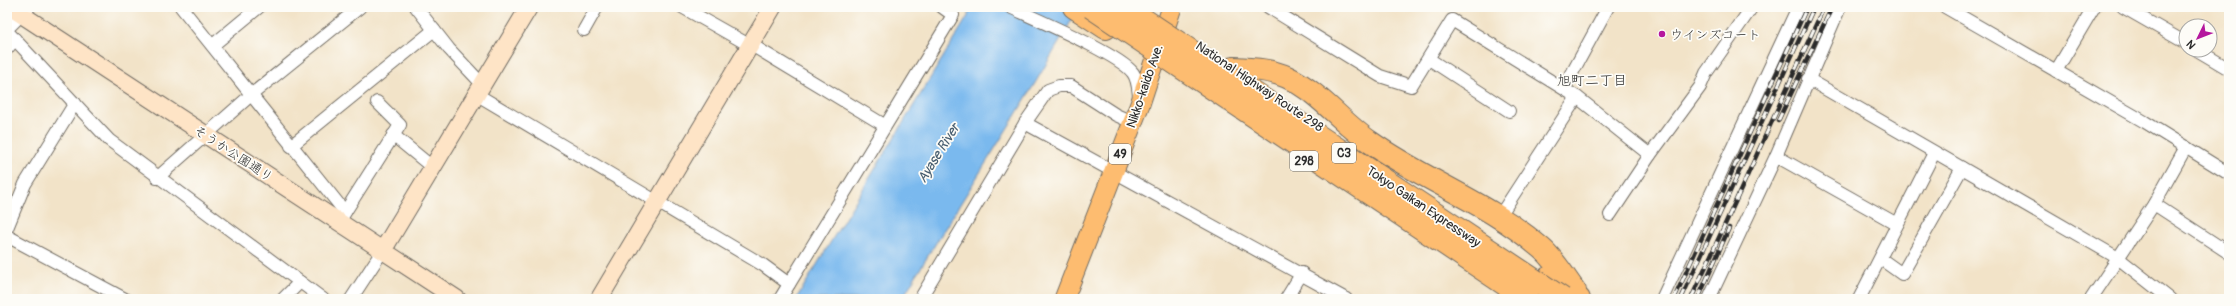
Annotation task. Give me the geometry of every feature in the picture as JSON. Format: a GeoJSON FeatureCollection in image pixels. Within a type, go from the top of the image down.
{"type":"FeatureCollection","features":[{"type":"Feature","properties":{"kind":"highway","name":"298"},"geometry":{"type":"LineString","coordinates":[[1074,7],[1094,15],[1154,61],[1511,299]]}},
{"type":"Feature","properties":{"kind":"highway","name":"Tokyo Gaikan Expressway"},"geometry":{"type":"LineString","coordinates":[[1125,7],[1563,299]]}},
{"type":"Feature","properties":{"kind":"highway","name":"National Highway Route 298"},"geometry":{"type":"LineString","coordinates":[[1141,7],[1169,15],[1233,68],[1580,299]]}},
{"type":"Feature","properties":{"kind":"highway","name":"Tokyo Gaikan Expressway"},"geometry":{"type":"LineString","coordinates":[[1094,15],[1527,299]]}},
{"type":"Feature","properties":{"kind":"highway"},"geometry":{"type":"LineString","coordinates":[[1233,68],[1266,69],[1299,84],[1370,142],[1421,174],[1468,197],[1500,217],[1542,248],[1558,267],[1580,299]]}},
{"type":"Feature","properties":{"kind":"main road","name":"Nikko-kaido Ave."},"geometry":{"type":"LineString","coordinates":[[1064,299],[1140,104],[1169,15]]}},
{"type":"Feature","properties":{"kind":"street"},"geometry":{"type":"LineString","coordinates":[[181,7],[213,45],[291,146],[342,217],[400,125],[377,102]]}},
{"type":"Feature","properties":{"kind":"street"},"geometry":{"type":"LineString","coordinates":[[213,45],[259,7]]}},
{"type":"Feature","properties":{"kind":"street"},"geometry":{"type":"LineString","coordinates":[[157,178],[251,95],[360,7]]}},
{"type":"Feature","properties":{"kind":"street"},"geometry":{"type":"LineString","coordinates":[[416,7],[479,89],[657,203],[763,266],[789,284]]}},
{"type":"Feature","properties":{"kind":"street"},"geometry":{"type":"LineString","coordinates":[[351,299],[383,250],[529,7]]}},
{"type":"Feature","properties":{"kind":"street"},"geometry":{"type":"LineString","coordinates":[[584,30],[597,7]]}},
{"type":"Feature","properties":{"kind":"street"},"geometry":{"type":"LineString","coordinates":[[682,7],[750,45],[884,125]]}},
{"type":"Feature","properties":{"kind":"street"},"geometry":{"type":"LineString","coordinates":[[600,299],[772,7]]}},
{"type":"Feature","properties":{"kind":"street"},"geometry":{"type":"LineString","coordinates":[[780,299],[884,125],[953,15],[942,7]]}},
{"type":"Feature","properties":{"kind":"street"},"geometry":{"type":"LineString","coordinates":[[1010,7],[1113,57],[1132,72],[1138,81],[1140,104]]}},
{"type":"Feature","properties":{"kind":"street"},"geometry":{"type":"LineString","coordinates":[[1268,7],[1380,76],[1411,86],[1452,20],[1564,88],[1650,156]]}},
{"type":"Feature","properties":{"kind":"street"},"geometry":{"type":"LineString","coordinates":[[1564,88],[1608,7]]}},
{"type":"Feature","properties":{"kind":"street"},"geometry":{"type":"LineString","coordinates":[[1610,216],[1650,156],[1700,87],[1706,73],[1752,7]]}},
{"type":"Feature","properties":{"kind":"street"},"geometry":{"type":"LineString","coordinates":[[1662,299],[1798,7]]}},
{"type":"Feature","properties":{"kind":"street"},"geometry":{"type":"LineString","coordinates":[[1709,299],[1776,156],[1840,7]]}},
{"type":"Feature","properties":{"kind":"street"},"geometry":{"type":"LineString","coordinates":[[1945,7],[1965,12],[2056,71],[2186,147],[2229,174]]}},
{"type":"Feature","properties":{"kind":"street"},"geometry":{"type":"LineString","coordinates":[[2056,71],[2094,7]]}},
{"type":"Feature","properties":{"kind":"street"},"geometry":{"type":"LineString","coordinates":[[2124,7],[2178,38]]}},
{"type":"Feature","properties":{"kind":"street"},"geometry":{"type":"LineString","coordinates":[[7,49],[10,33],[20,9]]}},
{"type":"Feature","properties":{"kind":"street","name":"そうか公園通り"},"geometry":{"type":"LineString","coordinates":[[20,9],[206,135],[342,217],[383,250],[457,299]]}},
{"type":"Feature","properties":{"kind":"street"},"geometry":{"type":"LineString","coordinates":[[291,146],[434,30]]}},
{"type":"Feature","properties":{"kind":"street"},"geometry":{"type":"LineString","coordinates":[[10,33],[109,140],[157,178],[323,299]]}},
{"type":"Feature","properties":{"kind":"street"},"geometry":{"type":"LineString","coordinates":[[2210,58],[2229,69]]}},
{"type":"Feature","properties":{"kind":"street"},"geometry":{"type":"LineString","coordinates":[[1429,59],[1508,111]]}},
{"type":"Feature","properties":{"kind":"street"},"geometry":{"type":"LineString","coordinates":[[1808,80],[1934,154],[1962,168],[2118,258],[2170,299]]}},
{"type":"Feature","properties":{"kind":"street"},"geometry":{"type":"LineString","coordinates":[[920,299],[1025,123],[1048,90],[1059,86],[1071,86],[1116,115],[1132,122]]}},
{"type":"Feature","properties":{"kind":"street"},"geometry":{"type":"LineString","coordinates":[[1500,217],[1577,97]]}},
{"type":"Feature","properties":{"kind":"street"},"geometry":{"type":"LineString","coordinates":[[75,103],[25,184],[7,235],[125,299]]}},
{"type":"Feature","properties":{"kind":"street"},"geometry":{"type":"LineString","coordinates":[[1025,123],[1114,170],[1346,299]]}},
{"type":"Feature","properties":{"kind":"street"},"geometry":{"type":"LineString","coordinates":[[393,135],[432,168]]}},
{"type":"Feature","properties":{"kind":"street"},"geometry":{"type":"LineString","coordinates":[[2091,299],[2154,204],[2186,147]]}},
{"type":"Feature","properties":{"kind":"street"},"geometry":{"type":"LineString","coordinates":[[1858,299],[1881,259],[1881,254],[1934,154]]}},
{"type":"Feature","properties":{"kind":"street"},"geometry":{"type":"LineString","coordinates":[[1776,156],[1897,224]]}},
{"type":"Feature","properties":{"kind":"street"},"geometry":{"type":"LineString","coordinates":[[1881,259],[1902,274],[1962,168]]}},
{"type":"Feature","properties":{"kind":"street"},"geometry":{"type":"LineString","coordinates":[[2154,204],[2229,253]]}},
{"type":"Feature","properties":{"kind":"street"},"geometry":{"type":"LineString","coordinates":[[1286,299],[1302,274]]}},
{"type":"Feature","properties":{"kind":"street"},"geometry":{"type":"LineString","coordinates":[[283,299],[300,282]]}},
{"type":"Feature","properties":{"kind":"water","name":"Ayase River"},"geometry":{"type":"Polygon","coordinates":[[[969,7],[1079,7],[1036,81],[902,299],[796,299],[968,16],[969,7]]]}},
{"type":"Feature","properties":{"kind":"railway"},"geometry":{"type":"LineString","coordinates":[[1674,299],[1807,7]]}},
{"type":"Feature","properties":{"kind":"railway"},"geometry":{"type":"LineString","coordinates":[[1681,299],[1814,7]]}},
{"type":"Feature","properties":{"kind":"railway"},"geometry":{"type":"LineString","coordinates":[[1691,299],[1824,7]]}},
{"type":"Feature","properties":{"kind":"railway"},"geometry":{"type":"LineString","coordinates":[[1778,121],[1832,7]]}},
{"type":"Feature","properties":{"kind":"railway"},"geometry":{"type":"LineString","coordinates":[[1698,299],[1729,228]]}},
{"type":"Feature","properties":{"kind":"place","name":"ウインズコート"},"geometry":{"type":"Point","coordinates":[1662,34]}},
{"type":"Feature","properties":{"kind":"district","name":"旭町二丁目"},"geometry":{"type":"Point","coordinates":[1592,80]}}]}
